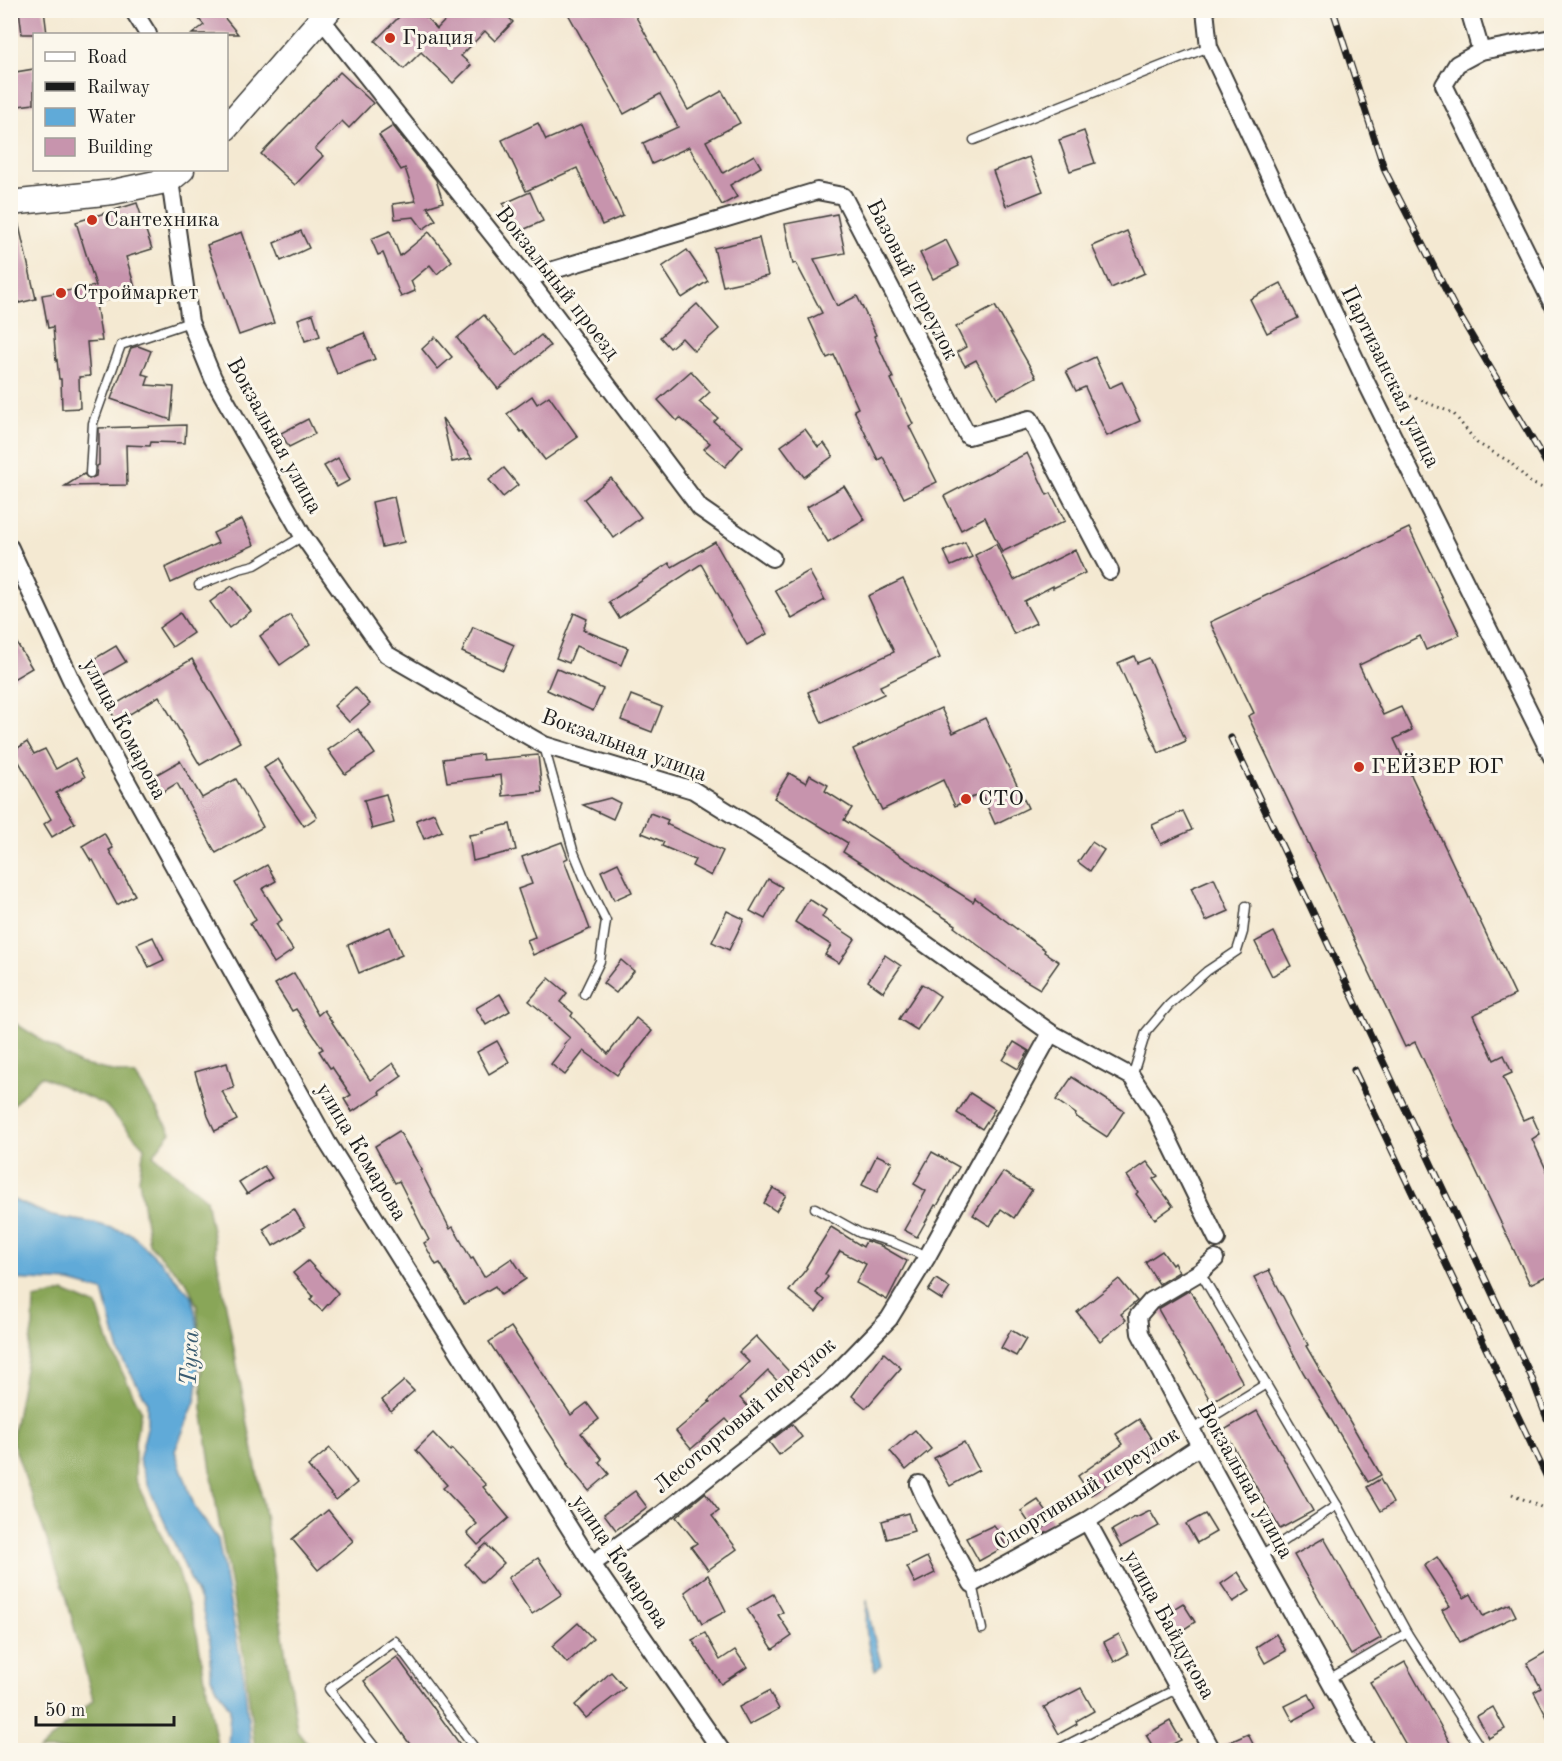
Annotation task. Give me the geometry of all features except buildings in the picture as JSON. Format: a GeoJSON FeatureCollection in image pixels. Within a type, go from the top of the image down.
{"type":"FeatureCollection","features":[{"type":"Feature","properties":{"kind":"main road"},"geometry":{"type":"LineString","coordinates":[[228,126],[326,15]]}},
{"type":"Feature","properties":{"kind":"main road"},"geometry":{"type":"LineString","coordinates":[[10,203],[113,192],[176,175]]}},
{"type":"Feature","properties":{"kind":"street"},"geometry":{"type":"LineString","coordinates":[[133,10],[147,33]]}},
{"type":"Feature","properties":{"kind":"street","name":"Партизанская улица"},"geometry":{"type":"LineString","coordinates":[[1205,10],[1209,47],[1366,382],[1551,757]]}},
{"type":"Feature","properties":{"kind":"street"},"geometry":{"type":"LineString","coordinates":[[1468,10],[1481,51]]}},
{"type":"Feature","properties":{"kind":"street","name":"Вокзальный проезд"},"geometry":{"type":"LineString","coordinates":[[326,15],[700,508],[772,558]]}},
{"type":"Feature","properties":{"kind":"street"},"geometry":{"type":"LineString","coordinates":[[1551,38],[1481,51],[1457,64],[1444,85],[1551,303]]}},
{"type":"Feature","properties":{"kind":"street","name":"Вокзальная улица"},"geometry":{"type":"LineString","coordinates":[[176,175],[190,321],[213,378],[303,536],[386,654],[544,746],[693,790],[820,869],[1051,1033],[1132,1077],[1155,1112],[1217,1239]]}},
{"type":"Feature","properties":{"kind":"street","name":"Базовый переулок"},"geometry":{"type":"LineString","coordinates":[[527,278],[817,191],[843,195],[968,436],[1030,419],[1110,571]]}},
{"type":"Feature","properties":{"kind":"street","name":"улица Комарова"},"geometry":{"type":"LineString","coordinates":[[10,548],[74,686],[327,1142],[592,1564],[721,1750]]}},
{"type":"Feature","properties":{"kind":"street","name":"Лесоторговый переулок"},"geometry":{"type":"LineString","coordinates":[[592,1564],[661,1515],[829,1381],[889,1319],[927,1257],[1051,1033]]}},
{"type":"Feature","properties":{"kind":"street","name":"Вокзальная улица"},"geometry":{"type":"LineString","coordinates":[[1215,1259],[1200,1272],[1151,1301],[1138,1316],[1140,1333],[1191,1431],[1367,1750]]}},
{"type":"Feature","properties":{"kind":"street","name":"Спортивный переулок"},"geometry":{"type":"LineString","coordinates":[[972,1584],[1087,1521],[1200,1446]]}},
{"type":"Feature","properties":{"kind":"street"},"geometry":{"type":"LineString","coordinates":[[919,1484],[972,1584]]}},
{"type":"Feature","properties":{"kind":"street","name":"улица Байдукова"},"geometry":{"type":"LineString","coordinates":[[1087,1521],[1212,1750]]}},
{"type":"Feature","properties":{"kind":"lane"},"geometry":{"type":"LineString","coordinates":[[974,140],[1209,47]]}},
{"type":"Feature","properties":{"kind":"lane"},"geometry":{"type":"LineString","coordinates":[[90,473],[93,423],[121,345],[190,321]]}},
{"type":"Feature","properties":{"kind":"lane"},"geometry":{"type":"LineString","coordinates":[[199,585],[255,565],[303,536]]}},
{"type":"Feature","properties":{"kind":"lane"},"geometry":{"type":"LineString","coordinates":[[544,746],[573,850],[584,878],[606,921],[600,961],[584,994]]}},
{"type":"Feature","properties":{"kind":"lane"},"geometry":{"type":"LineString","coordinates":[[1132,1077],[1146,1032],[1169,1005],[1207,971],[1237,951],[1244,932],[1246,906]]}},
{"type":"Feature","properties":{"kind":"lane"},"geometry":{"type":"LineString","coordinates":[[815,1208],[860,1233],[892,1242],[927,1257]]}},
{"type":"Feature","properties":{"kind":"lane"},"geometry":{"type":"LineString","coordinates":[[1200,1272],[1337,1505],[1407,1633],[1481,1749],[1478,1750]]}},
{"type":"Feature","properties":{"kind":"lane"},"geometry":{"type":"LineString","coordinates":[[1191,1431],[1266,1384]]}},
{"type":"Feature","properties":{"kind":"lane"},"geometry":{"type":"LineString","coordinates":[[1261,1556],[1337,1505]]}},
{"type":"Feature","properties":{"kind":"lane"},"geometry":{"type":"LineString","coordinates":[[972,1584],[982,1629]]}},
{"type":"Feature","properties":{"kind":"lane"},"geometry":{"type":"LineString","coordinates":[[1329,1679],[1407,1633]]}},
{"type":"Feature","properties":{"kind":"lane"},"geometry":{"type":"LineString","coordinates":[[377,1750],[329,1689],[395,1641],[476,1750]]}},
{"type":"Feature","properties":{"kind":"lane"},"geometry":{"type":"LineString","coordinates":[[1057,1750],[1178,1688]]}},
{"type":"Feature","properties":{"kind":"path"},"geometry":{"type":"LineString","coordinates":[[1366,382],[1392,388],[1453,413],[1477,443],[1510,462],[1531,483],[1551,492]]}},
{"type":"Feature","properties":{"kind":"path"},"geometry":{"type":"LineString","coordinates":[[1512,1494],[1551,1512]]}},
{"type":"Feature","properties":{"kind":"green space"},"geometry":{"type":"Polygon","coordinates":[[[10,1020],[79,1064],[136,1076],[171,1132],[153,1155],[206,1199],[265,1515],[297,1730],[312,1750],[255,1750],[244,1658],[217,1511],[202,1408],[201,1348],[197,1306],[187,1283],[149,1244],[139,1179],[144,1147],[105,1105],[41,1076],[11,1107],[10,1020]]]}},
{"type":"Feature","properties":{"kind":"green space"},"geometry":{"type":"Polygon","coordinates":[[[64,1292],[97,1306],[110,1347],[141,1410],[135,1441],[135,1479],[178,1571],[197,1634],[218,1750],[39,1750],[93,1700],[65,1592],[12,1440],[33,1326],[34,1299],[64,1292]]]}},
{"type":"Feature","properties":{"kind":"water","name":"Туха"},"geometry":{"type":"Polygon","coordinates":[[[11,1199],[52,1216],[94,1223],[130,1233],[161,1262],[192,1297],[199,1332],[198,1381],[196,1399],[175,1451],[195,1508],[218,1539],[244,1678],[251,1750],[228,1750],[230,1709],[211,1678],[211,1647],[201,1603],[139,1460],[147,1428],[147,1401],[120,1355],[103,1291],[70,1282],[11,1279],[11,1199]]]}},
{"type":"Feature","properties":{"kind":"water"},"geometry":{"type":"Polygon","coordinates":[[[867,1600],[881,1665],[875,1670],[867,1635],[867,1600]]]}},
{"type":"Feature","properties":{"kind":"railway"},"geometry":{"type":"LineString","coordinates":[[1333,10],[1385,171],[1454,306],[1552,473]]}},
{"type":"Feature","properties":{"kind":"railway"},"geometry":{"type":"LineString","coordinates":[[1231,738],[1531,1376],[1552,1432]]}},
{"type":"Feature","properties":{"kind":"railway"},"geometry":{"type":"LineString","coordinates":[[1354,1070],[1552,1488]]}},
{"type":"Feature","properties":{"kind":"place","name":"Грация"},"geometry":{"type":"Point","coordinates":[390,38]}},
{"type":"Feature","properties":{"kind":"place","name":"Сантехника"},"geometry":{"type":"Point","coordinates":[92,220]}},
{"type":"Feature","properties":{"kind":"place","name":"Строймаркет"},"geometry":{"type":"Point","coordinates":[61,293]}},
{"type":"Feature","properties":{"kind":"place","name":"ГЕЙЗЕР ЮГ"},"geometry":{"type":"Point","coordinates":[1359,767]}},
{"type":"Feature","properties":{"kind":"place","name":"СТО"},"geometry":{"type":"Point","coordinates":[966,799]}}]}
